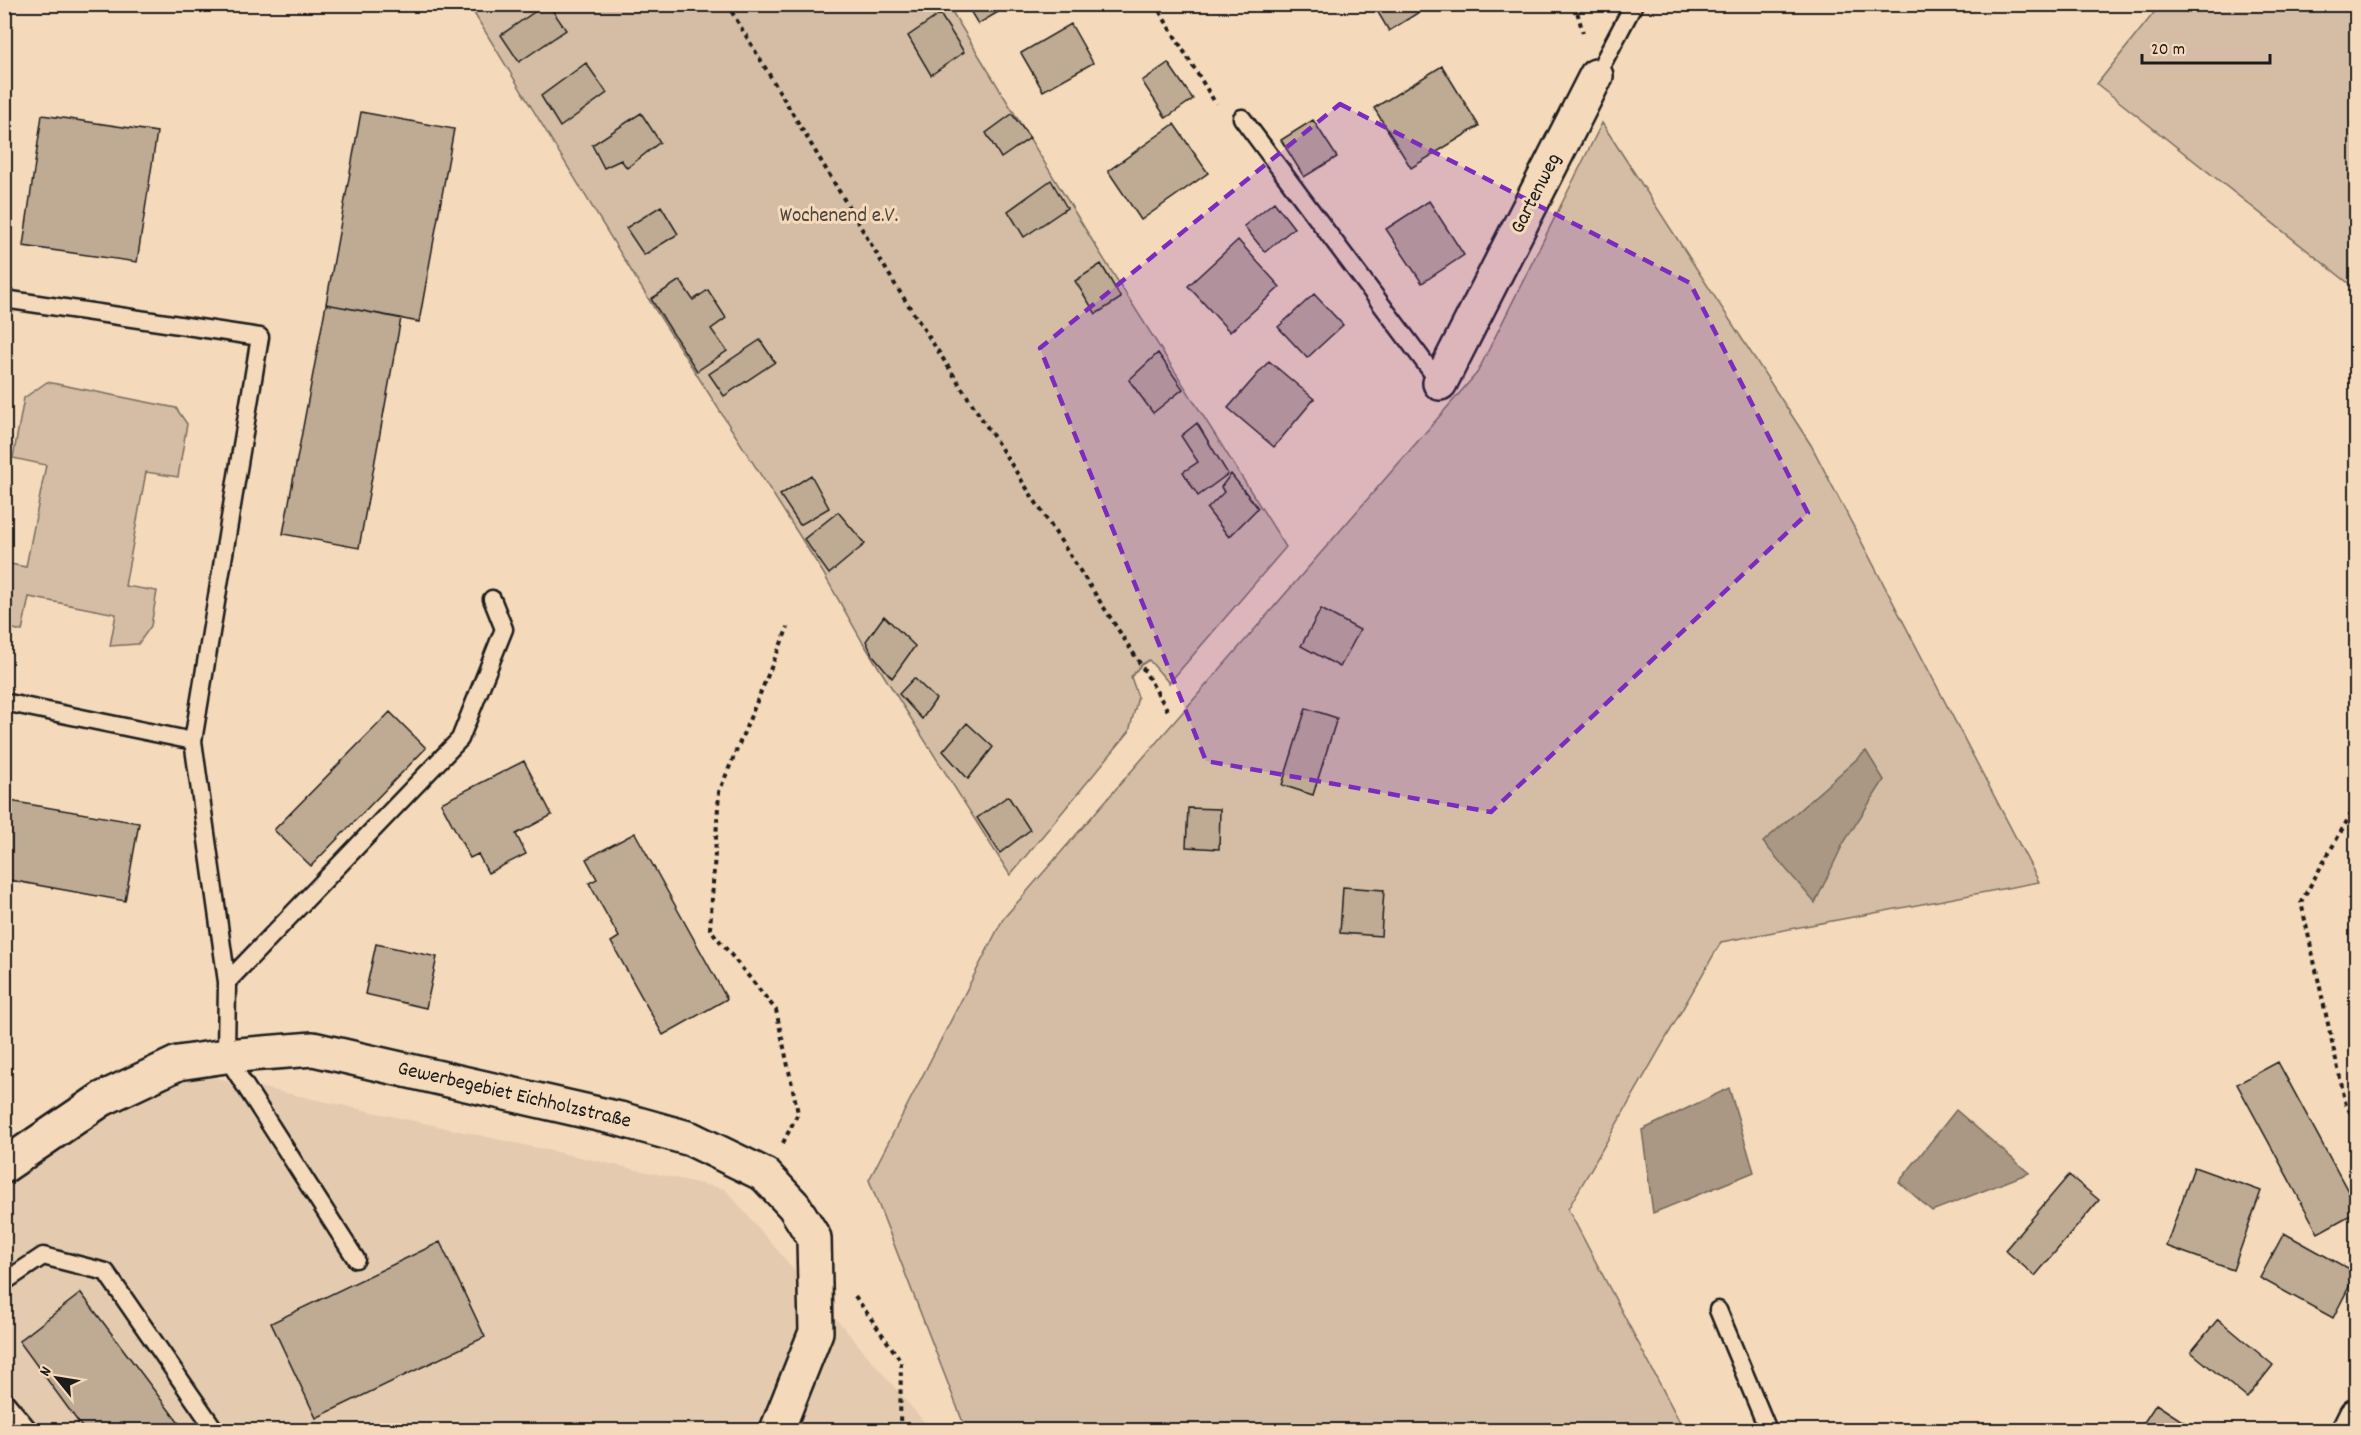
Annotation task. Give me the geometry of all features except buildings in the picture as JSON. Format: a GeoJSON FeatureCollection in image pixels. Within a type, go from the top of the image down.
{"type":"FeatureCollection","features":[{"type":"Feature","properties":{"kind":"street","name":"Gartenweg"},"geometry":{"type":"LineString","coordinates":[[1440,383],[1596,76]]}},
{"type":"Feature","properties":{"kind":"street","name":"Gewerbegebiet Eichholzstraße"},"geometry":{"type":"LineString","coordinates":[[4,1166],[102,1099],[178,1063],[226,1056],[313,1049],[620,1119],[691,1139],[765,1175],[794,1206],[814,1238],[816,1332],[777,1431]]}},
{"type":"Feature","properties":{"kind":"street"},"geometry":{"type":"LineString","coordinates":[[2349,1431],[2356,1416]]}},
{"type":"Feature","properties":{"kind":"lane","name":"Gartenweg"},"geometry":{"type":"LineString","coordinates":[[1596,76],[1634,4]]}},
{"type":"Feature","properties":{"kind":"lane"},"geometry":{"type":"LineString","coordinates":[[1242,118],[1440,383]]}},
{"type":"Feature","properties":{"kind":"lane"},"geometry":{"type":"LineString","coordinates":[[4,299],[260,337],[193,741],[227,982],[226,1056],[356,1259]]}},
{"type":"Feature","properties":{"kind":"lane"},"geometry":{"type":"LineString","coordinates":[[227,982],[460,739],[504,629],[492,599]]}},
{"type":"Feature","properties":{"kind":"lane"},"geometry":{"type":"LineString","coordinates":[[4,702],[193,741]]}},
{"type":"Feature","properties":{"kind":"lane"},"geometry":{"type":"LineString","coordinates":[[4,1282],[43,1256],[106,1272],[215,1431]]}},
{"type":"Feature","properties":{"kind":"lane"},"geometry":{"type":"LineString","coordinates":[[1718,1310],[1768,1431]]}},
{"type":"Feature","properties":{"kind":"lane"},"geometry":{"type":"LineString","coordinates":[[4,1400],[29,1431]]}},
{"type":"Feature","properties":{"kind":"path"},"geometry":{"type":"LineString","coordinates":[[727,4],[896,286],[1141,665],[1168,711]]}},
{"type":"Feature","properties":{"kind":"path"},"geometry":{"type":"LineString","coordinates":[[1155,4],[1221,113],[1242,118]]}},
{"type":"Feature","properties":{"kind":"path"},"geometry":{"type":"LineString","coordinates":[[765,1175],[798,1113],[776,1010],[710,928],[719,792],[788,627]]}},
{"type":"Feature","properties":{"kind":"path"},"geometry":{"type":"LineString","coordinates":[[2356,805],[2301,902],[2346,1105],[2356,1122]]}},
{"type":"Feature","properties":{"kind":"path"},"geometry":{"type":"LineString","coordinates":[[854,1295],[901,1361],[900,1431]]}},
{"type":"Feature","properties":{"kind":"highlighted area"},"geometry":{"type":"Polygon","coordinates":[[[1340,104],[1690,283],[1808,513],[1491,812],[1206,761],[1040,348],[1340,104]]]}},
{"type":"Feature","properties":{"kind":"shaded area"},"geometry":{"type":"Polygon","coordinates":[[[1866,751],[1884,780],[1843,844],[1815,903],[1763,842],[1866,751]]]}},
{"type":"Feature","properties":{"kind":"shaded area"},"geometry":{"type":"Polygon","coordinates":[[[181,1070],[725,1189],[931,1430],[5,1430],[5,1184],[181,1070]]]}},
{"type":"Feature","properties":{"kind":"shaded area"},"geometry":{"type":"Polygon","coordinates":[[[1729,1088],[1754,1172],[1653,1213],[1642,1130],[1729,1088]]]}},
{"type":"Feature","properties":{"kind":"shaded area"},"geometry":{"type":"Polygon","coordinates":[[[1956,1110],[2029,1173],[1932,1211],[1899,1182],[1956,1110]]]}},
{"type":"Feature","properties":{"kind":"green space"},"geometry":{"type":"Polygon","coordinates":[[[2161,4],[2356,5],[2356,289],[2097,84],[2161,4]]]}},
{"type":"Feature","properties":{"kind":"green space","name":"Wochenend e.V."},"geometry":{"type":"Polygon","coordinates":[[[469,5],[948,5],[1095,245],[1286,547],[1169,683],[1149,660],[1141,665],[1131,677],[1138,697],[1129,732],[1010,875],[862,641],[822,571],[646,295],[469,5]]]}},
{"type":"Feature","properties":{"kind":"green space"},"geometry":{"type":"Polygon","coordinates":[[[1602,123],[1811,445],[2039,882],[1721,942],[1568,1209],[1684,1430],[966,1430],[869,1180],[1003,919],[1477,373],[1602,123]]]}},
{"type":"Feature","properties":{"kind":"green space"},"geometry":{"type":"Polygon","coordinates":[[[47,382],[176,408],[187,424],[178,477],[146,472],[125,586],[157,591],[151,626],[138,644],[110,646],[116,614],[29,597],[22,631],[5,627],[5,563],[26,567],[46,465],[13,458],[24,398],[47,382]]]}}]}
